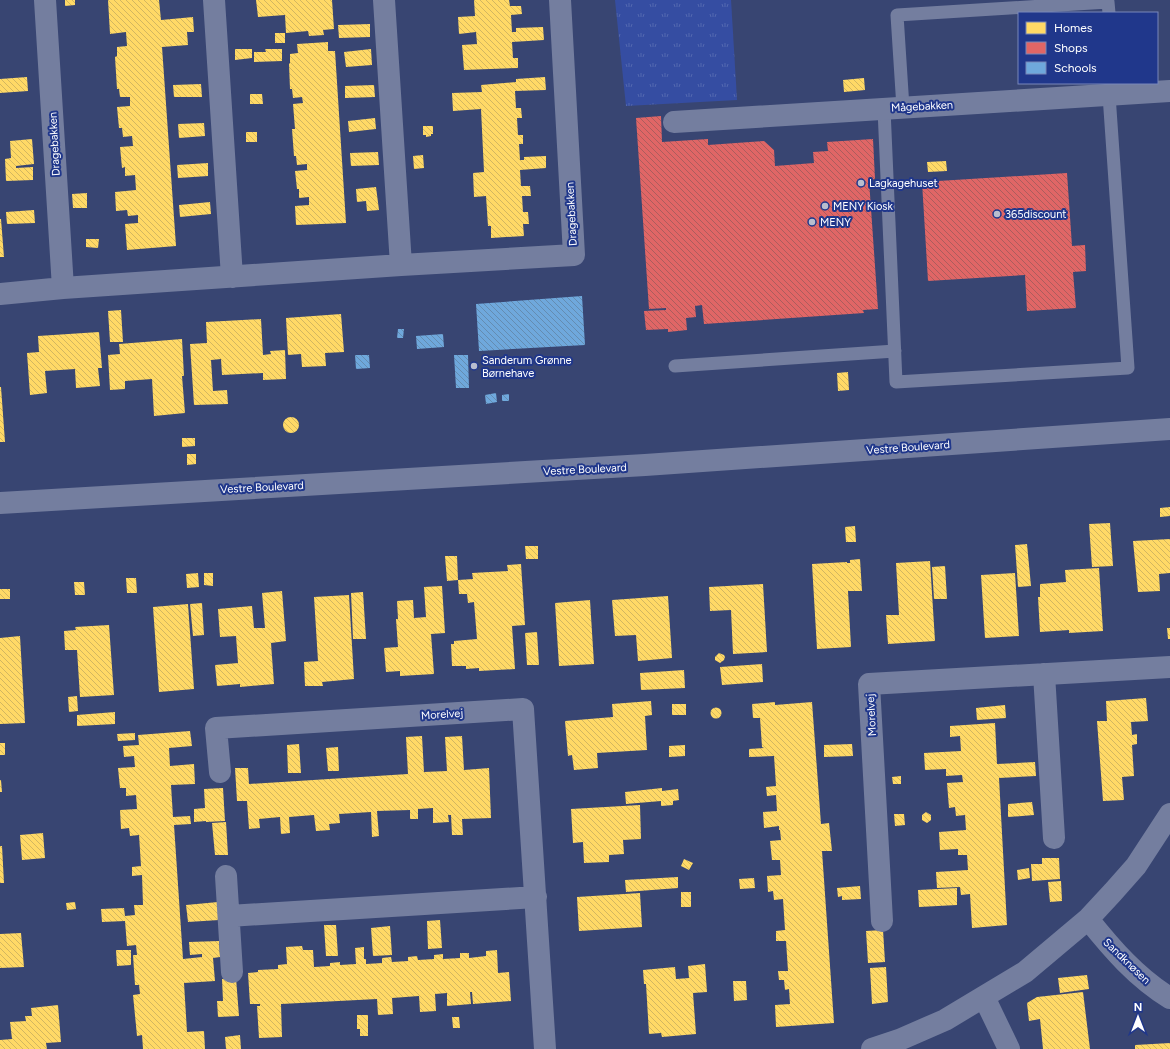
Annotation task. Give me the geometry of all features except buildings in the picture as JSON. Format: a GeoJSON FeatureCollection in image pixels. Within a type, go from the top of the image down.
{"type":"FeatureCollection","features":[{"type":"Feature","properties":{"kind":"street","name":"Dragebakken"},"geometry":{"type":"LineString","coordinates":[[45,0],[63,288]]}},
{"type":"Feature","properties":{"kind":"street"},"geometry":{"type":"LineString","coordinates":[[214,0],[232,277]]}},
{"type":"Feature","properties":{"kind":"street"},"geometry":{"type":"LineString","coordinates":[[384,0],[401,265]]}},
{"type":"Feature","properties":{"kind":"street","name":"Dragebakken"},"geometry":{"type":"LineString","coordinates":[[0,294],[63,288],[401,265],[574,255],[560,0]]}},
{"type":"Feature","properties":{"kind":"street","name":"Mågebakken"},"geometry":{"type":"LineString","coordinates":[[674,122],[894,108],[1113,91],[1170,91]]}},
{"type":"Feature","properties":{"kind":"street","name":"Vestre Boulevard"},"geometry":{"type":"LineString","coordinates":[[0,503],[644,465],[1170,429]]}},
{"type":"Feature","properties":{"kind":"street","name":"Morelvej"},"geometry":{"type":"LineString","coordinates":[[882,921],[869,684],[1170,667]]}},
{"type":"Feature","properties":{"kind":"street"},"geometry":{"type":"LineString","coordinates":[[1044,674],[1054,838]]}},
{"type":"Feature","properties":{"kind":"street","name":"Morelvej"},"geometry":{"type":"LineString","coordinates":[[220,772],[216,728],[523,709],[545,1049]]}},
{"type":"Feature","properties":{"kind":"street"},"geometry":{"type":"LineString","coordinates":[[872,1049],[899,1040],[945,1020],[1025,972],[1088,919],[1136,866],[1170,814]]}},
{"type":"Feature","properties":{"kind":"street"},"geometry":{"type":"LineString","coordinates":[[226,876],[232,972]]}},
{"type":"Feature","properties":{"kind":"street"},"geometry":{"type":"LineString","coordinates":[[229,916],[536,897]]}},
{"type":"Feature","properties":{"kind":"street","name":"Sandknøsen"},"geometry":{"type":"LineString","coordinates":[[1088,919],[1117,954],[1158,991],[1170,998]]}},
{"type":"Feature","properties":{"kind":"street"},"geometry":{"type":"LineString","coordinates":[[984,997],[1009,1049]]}},
{"type":"Feature","properties":{"kind":"lane"},"geometry":{"type":"LineString","coordinates":[[1109,12],[1108,2],[897,15],[894,108],[896,382],[1128,368],[1113,91]]}},
{"type":"Feature","properties":{"kind":"lane"},"geometry":{"type":"LineString","coordinates":[[675,366],[895,351]]}},
{"type":"Feature","properties":{"kind":"green space"},"geometry":{"type":"Polygon","coordinates":[[[615,0],[731,0],[737,100],[626,106],[615,0]]]}},
{"type":"Feature","properties":{"kind":"place","name":"Lagkagehuset"},"geometry":{"type":"Point","coordinates":[861,183]}},
{"type":"Feature","properties":{"kind":"place","name":"MENY Kiosk"},"geometry":{"type":"Point","coordinates":[825,206]}},
{"type":"Feature","properties":{"kind":"place","name":"365discount"},"geometry":{"type":"Point","coordinates":[997,214]}},
{"type":"Feature","properties":{"kind":"place","name":"MENY"},"geometry":{"type":"Point","coordinates":[812,222]}},
{"type":"Feature","properties":{"kind":"place","name":"Sanderum Grønne Børnehave"},"geometry":{"type":"Point","coordinates":[474,366]}}]}
